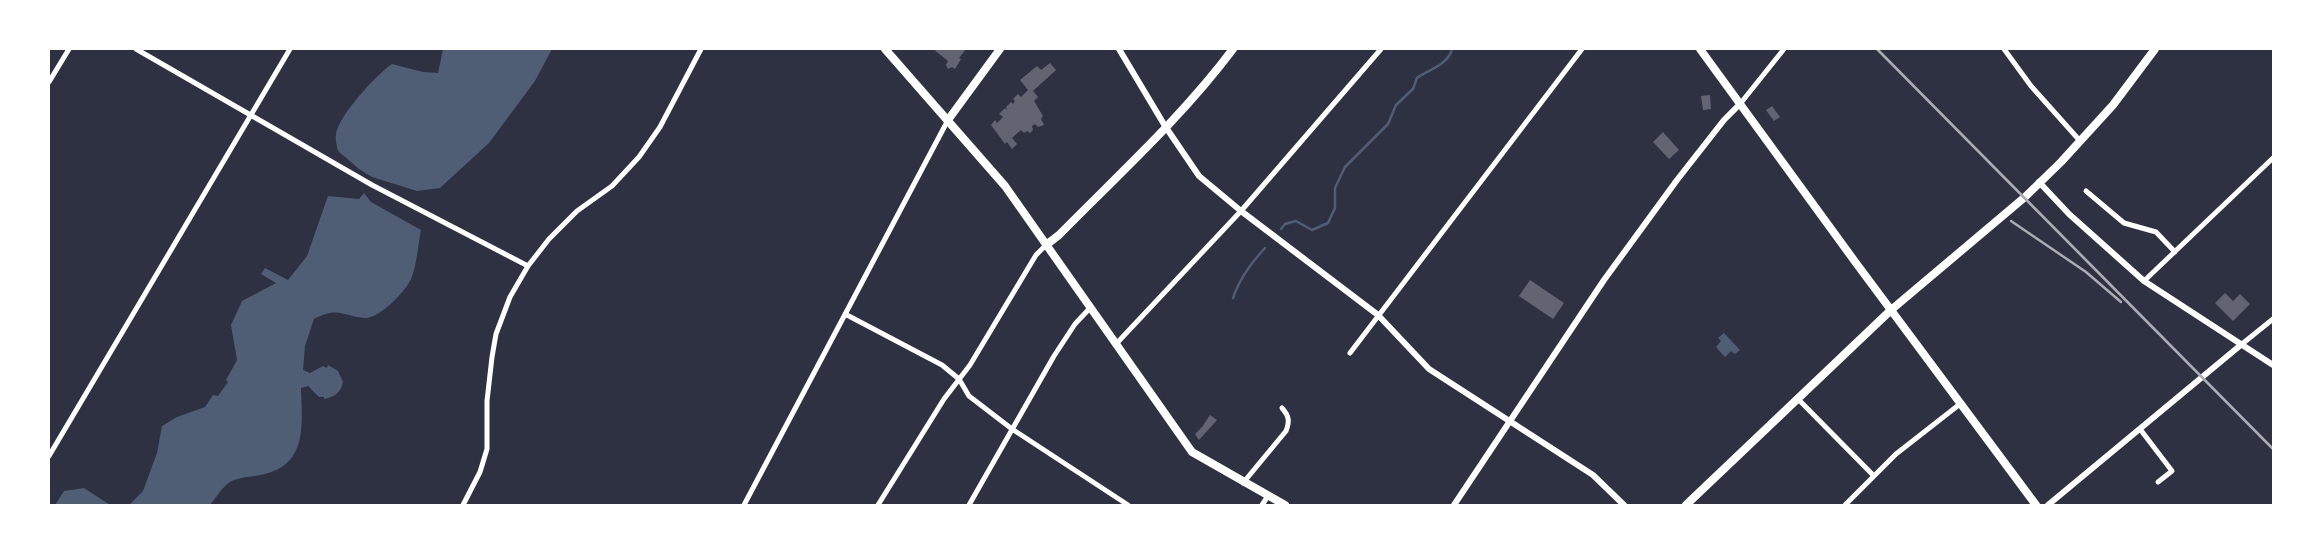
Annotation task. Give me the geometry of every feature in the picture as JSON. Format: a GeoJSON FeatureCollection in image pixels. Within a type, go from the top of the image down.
{"type":"FeatureCollection","features":[{"type":"Feature","properties":{"kind":"main road"},"geometry":{"type":"LineString","coordinates":[[885,49],[1005,186],[1192,452],[1243,483],[1285,505]]}},
{"type":"Feature","properties":{"kind":"main road"},"geometry":{"type":"LineString","coordinates":[[948,120],[1000,49]]}},
{"type":"Feature","properties":{"kind":"main road"},"geometry":{"type":"LineString","coordinates":[[1046,245],[1059,235],[1166,126],[1205,84],[1233,49]]}},
{"type":"Feature","properties":{"kind":"main road"},"geometry":{"type":"LineString","coordinates":[[1700,49],[2036,505]]}},
{"type":"Feature","properties":{"kind":"main road"},"geometry":{"type":"LineString","coordinates":[[1686,505],[1891,310],[2039,182],[2081,142],[2113,106],[2155,49]]}},
{"type":"Feature","properties":{"kind":"street"},"geometry":{"type":"LineString","coordinates":[[49,82],[68,49]]}},
{"type":"Feature","properties":{"kind":"street"},"geometry":{"type":"LineString","coordinates":[[136,49],[372,185],[528,266]]}},
{"type":"Feature","properties":{"kind":"street"},"geometry":{"type":"LineString","coordinates":[[49,456],[290,49]]}},
{"type":"Feature","properties":{"kind":"street"},"geometry":{"type":"LineString","coordinates":[[463,505],[480,472],[487,449],[488,379],[496,334],[510,297],[528,266],[549,239],[577,211],[612,186],[639,157],[660,127],[701,49]]}},
{"type":"Feature","properties":{"kind":"street"},"geometry":{"type":"LineString","coordinates":[[1119,49],[1199,176],[1241,211],[1378,316],[1429,369],[1593,475],[1624,505]]}},
{"type":"Feature","properties":{"kind":"street"},"geometry":{"type":"LineString","coordinates":[[1116,344],[1241,211],[1381,49]]}},
{"type":"Feature","properties":{"kind":"street"},"geometry":{"type":"LineString","coordinates":[[1350,353],[1582,49]]}},
{"type":"Feature","properties":{"kind":"street"},"geometry":{"type":"LineString","coordinates":[[1454,505],[1604,280],[1676,180],[1784,49]]}},
{"type":"Feature","properties":{"kind":"street"},"geometry":{"type":"LineString","coordinates":[[2004,49],[2031,86],[2081,142]]}},
{"type":"Feature","properties":{"kind":"street"},"geometry":{"type":"LineString","coordinates":[[744,505],[948,120]]}},
{"type":"Feature","properties":{"kind":"street"},"geometry":{"type":"LineString","coordinates":[[2144,281],[2273,158]]}},
{"type":"Feature","properties":{"kind":"street"},"geometry":{"type":"LineString","coordinates":[[2039,182],[2069,214],[2144,281],[2273,364]]}},
{"type":"Feature","properties":{"kind":"street"},"geometry":{"type":"LineString","coordinates":[[2086,191],[2124,223],[2156,232],[2175,252]]}},
{"type":"Feature","properties":{"kind":"street"},"geometry":{"type":"LineString","coordinates":[[878,505],[944,398],[970,365],[1036,255],[1046,245]]}},
{"type":"Feature","properties":{"kind":"street"},"geometry":{"type":"LineString","coordinates":[[969,505],[1054,356],[1075,324],[1090,308]]}},
{"type":"Feature","properties":{"kind":"street"},"geometry":{"type":"LineString","coordinates":[[845,314],[942,365],[959,379],[969,396],[1012,429],[1128,505]]}},
{"type":"Feature","properties":{"kind":"street"},"geometry":{"type":"LineString","coordinates":[[2048,505],[2273,319]]}},
{"type":"Feature","properties":{"kind":"street"},"geometry":{"type":"LineString","coordinates":[[1797,398],[1874,476]]}},
{"type":"Feature","properties":{"kind":"street"},"geometry":{"type":"LineString","coordinates":[[1845,505],[1896,454],[1960,404]]}},
{"type":"Feature","properties":{"kind":"street"},"geometry":{"type":"LineString","coordinates":[[1243,483],[1286,431],[1290,423],[1288,415],[1282,408]]}},
{"type":"Feature","properties":{"kind":"street"},"geometry":{"type":"LineString","coordinates":[[2140,429],[2172,471],[2158,482]]}},
{"type":"Feature","properties":{"kind":"street"},"geometry":{"type":"LineString","coordinates":[[1262,505],[1268,496]]}},
{"type":"Feature","properties":{"kind":"water"},"geometry":{"type":"Polygon","coordinates":[[[443,49],[552,49],[535,81],[489,143],[440,188],[417,191],[372,177],[359,169],[338,151],[336,141],[338,127],[350,107],[368,86],[392,64],[423,72],[438,73],[443,49]]]}},
{"type":"Feature","properties":{"kind":"water"},"geometry":{"type":"Polygon","coordinates":[[[364,193],[371,202],[421,230],[413,273],[408,284],[398,297],[378,314],[365,318],[335,312],[314,319],[305,346],[303,370],[310,373],[323,366],[327,368],[328,365],[338,371],[343,382],[341,389],[336,394],[324,399],[324,397],[319,397],[308,386],[301,388],[302,426],[300,439],[290,460],[281,468],[268,473],[230,482],[210,505],[129,505],[143,491],[157,453],[162,426],[177,417],[205,407],[213,395],[218,396],[228,382],[226,380],[237,360],[231,325],[242,301],[276,283],[261,274],[265,268],[288,280],[307,256],[328,196],[359,199],[364,193]]]}},
{"type":"Feature","properties":{"kind":"water"},"geometry":{"type":"Polygon","coordinates":[[[1724,333],[1740,350],[1735,354],[1731,351],[1725,357],[1716,347],[1721,341],[1718,338],[1724,333]]]}},
{"type":"Feature","properties":{"kind":"water"},"geometry":{"type":"Polygon","coordinates":[[[84,488],[110,505],[55,505],[64,491],[84,488]]]}},
{"type":"Feature","properties":{"kind":"building"},"geometry":{"type":"Polygon","coordinates":[[[933,49],[966,49],[959,58],[961,59],[955,69],[952,67],[948,69],[946,65],[948,61],[933,49]]]}},
{"type":"Feature","properties":{"kind":"building"},"geometry":{"type":"Polygon","coordinates":[[[1050,63],[1056,70],[1033,91],[1038,97],[1034,101],[1043,116],[1041,119],[1044,125],[1038,127],[1035,124],[1032,126],[1033,130],[1030,133],[1027,131],[1024,133],[1021,130],[1012,138],[1017,144],[1012,149],[1007,142],[1005,144],[991,125],[995,120],[997,123],[1003,117],[999,114],[1005,108],[1007,110],[1006,107],[1011,102],[1013,104],[1015,101],[1013,99],[1018,94],[1021,97],[1028,90],[1020,80],[1037,66],[1041,70],[1050,63]]]}},
{"type":"Feature","properties":{"kind":"building"},"geometry":{"type":"Polygon","coordinates":[[[1710,95],[1711,109],[1703,110],[1701,96],[1710,95]]]}},
{"type":"Feature","properties":{"kind":"building"},"geometry":{"type":"Polygon","coordinates":[[[1772,106],[1780,117],[1774,121],[1766,110],[1772,106]]]}},
{"type":"Feature","properties":{"kind":"building"},"geometry":{"type":"Polygon","coordinates":[[[1663,132],[1679,150],[1669,159],[1653,142],[1663,132]]]}},
{"type":"Feature","properties":{"kind":"building"},"geometry":{"type":"Polygon","coordinates":[[[1530,280],[1564,303],[1553,319],[1519,296],[1530,280]]]}},
{"type":"Feature","properties":{"kind":"building"},"geometry":{"type":"Polygon","coordinates":[[[2225,293],[2233,301],[2240,294],[2250,304],[2233,321],[2215,303],[2225,293]]]}},
{"type":"Feature","properties":{"kind":"building"},"geometry":{"type":"Polygon","coordinates":[[[1210,415],[1217,420],[1199,440],[1195,434],[1210,415]]]}},
{"type":"Feature","properties":{"kind":"waterway"},"geometry":{"type":"LineString","coordinates":[[1281,229],[1285,224],[1296,221],[1312,230],[1328,223],[1335,208],[1335,188],[1345,167],[1388,124],[1396,105],[1413,89],[1417,78],[1443,63],[1452,49]]}},
{"type":"Feature","properties":{"kind":"waterway"},"geometry":{"type":"LineString","coordinates":[[1233,298],[1246,272],[1265,248]]}},
{"type":"Feature","properties":{"kind":"railway"},"geometry":{"type":"LineString","coordinates":[[1877,49],[2273,449]]}},
{"type":"Feature","properties":{"kind":"railway"},"geometry":{"type":"LineString","coordinates":[[2011,221],[2086,272],[2121,302]]}}]}
